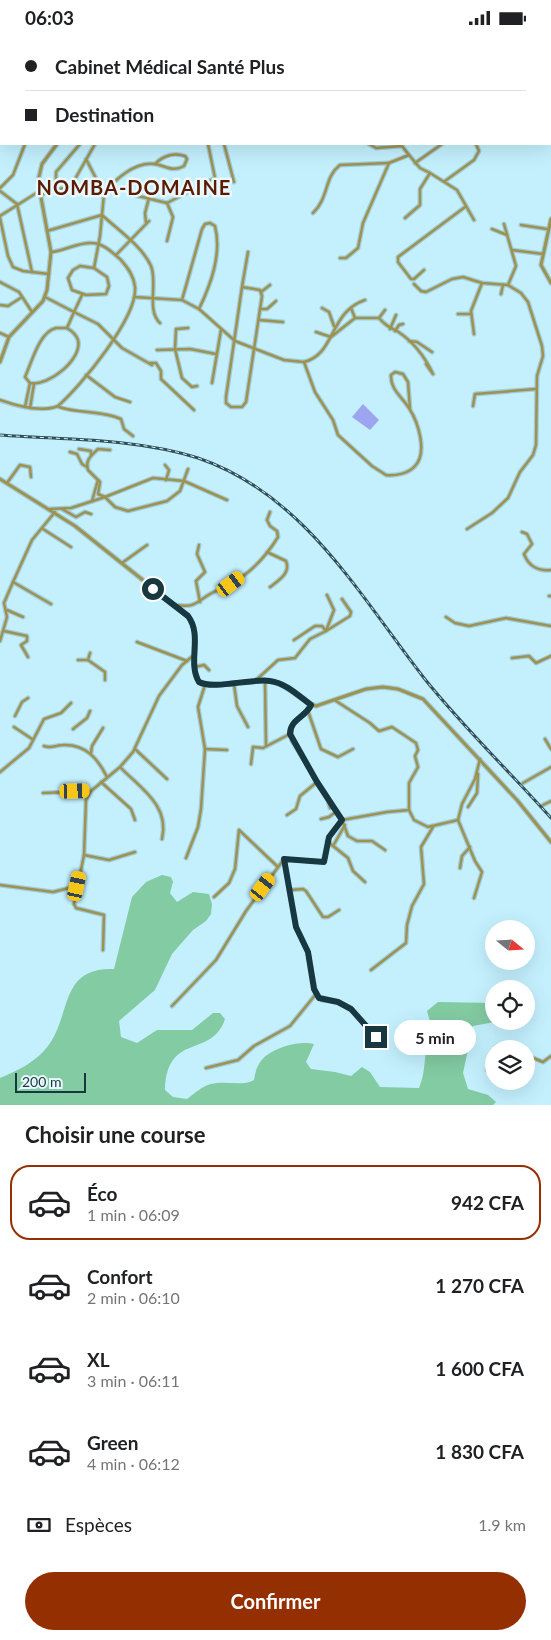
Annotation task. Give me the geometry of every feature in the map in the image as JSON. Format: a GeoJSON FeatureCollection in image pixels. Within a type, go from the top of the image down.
{"type":"FeatureCollection","features":[{"type":"Feature","properties":{"kind":"street"},"geometry":{"type":"LineString","coordinates":[[25,145],[13,175],[0,189],[17,204],[32,272]]}},
{"type":"Feature","properties":{"kind":"street"},"geometry":{"type":"LineString","coordinates":[[0,362],[8,337],[45,297],[51,252],[39,194],[38,176],[42,164],[56,145]]}},
{"type":"Feature","properties":{"kind":"street"},"geometry":{"type":"LineString","coordinates":[[56,192],[56,172],[79,145]]}},
{"type":"Feature","properties":{"kind":"street"},"geometry":{"type":"LineString","coordinates":[[49,274],[17,270],[11,265],[0,217],[17,204],[39,194],[56,192],[72,186],[95,145]]}},
{"type":"Feature","properties":{"kind":"street"},"geometry":{"type":"LineString","coordinates":[[134,195],[167,203],[215,179],[208,145]]}},
{"type":"Feature","properties":{"kind":"street"},"geometry":{"type":"LineString","coordinates":[[224,145],[234,182]]}},
{"type":"Feature","properties":{"kind":"street"},"geometry":{"type":"LineString","coordinates":[[371,145],[376,148],[402,146],[416,163],[457,190],[474,220]]}},
{"type":"Feature","properties":{"kind":"street"},"geometry":{"type":"LineString","coordinates":[[416,163],[441,145]]}},
{"type":"Feature","properties":{"kind":"street"},"geometry":{"type":"LineString","coordinates":[[445,181],[474,159],[479,151],[476,145]]}},
{"type":"Feature","properties":{"kind":"street"},"geometry":{"type":"LineString","coordinates":[[104,194],[132,168],[155,164],[175,170],[184,166],[187,159],[185,156],[176,154],[161,159],[155,164]]}},
{"type":"Feature","properties":{"kind":"street"},"geometry":{"type":"LineString","coordinates":[[313,213],[322,205],[332,173],[340,165],[389,163],[409,155]]}},
{"type":"Feature","properties":{"kind":"street"},"geometry":{"type":"LineString","coordinates":[[86,159],[104,194],[99,244],[94,268]]}},
{"type":"Feature","properties":{"kind":"street"},"geometry":{"type":"LineString","coordinates":[[340,258],[346,258],[358,248],[363,223],[389,163]]}},
{"type":"Feature","properties":{"kind":"street"},"geometry":{"type":"LineString","coordinates":[[405,218],[420,205],[420,189],[430,173]]}},
{"type":"Feature","properties":{"kind":"street"},"geometry":{"type":"LineString","coordinates":[[116,255],[147,223],[145,213],[149,198]]}},
{"type":"Feature","properties":{"kind":"street"},"geometry":{"type":"LineString","coordinates":[[167,203],[173,217],[167,241]]}},
{"type":"Feature","properties":{"kind":"street"},"geometry":{"type":"LineString","coordinates":[[424,270],[414,279],[411,279],[398,262],[398,257],[465,207]]}},
{"type":"Feature","properties":{"kind":"street"},"geometry":{"type":"LineString","coordinates":[[47,231],[102,215]]}},
{"type":"Feature","properties":{"kind":"street"},"geometry":{"type":"LineString","coordinates":[[102,215],[142,252],[152,268],[154,314],[160,323]]}},
{"type":"Feature","properties":{"kind":"street"},"geometry":{"type":"LineString","coordinates":[[551,219],[547,229],[542,269],[551,283]]}},
{"type":"Feature","properties":{"kind":"street"},"geometry":{"type":"LineString","coordinates":[[182,300],[202,229],[205,224],[210,223],[215,226],[216,260],[210,283],[199,309]]}},
{"type":"Feature","properties":{"kind":"street"},"geometry":{"type":"LineString","coordinates":[[504,224],[516,267],[508,285]]}},
{"type":"Feature","properties":{"kind":"street"},"geometry":{"type":"LineString","coordinates":[[521,225],[547,229]]}},
{"type":"Feature","properties":{"kind":"street"},"geometry":{"type":"LineString","coordinates":[[492,229],[507,235]]}},
{"type":"Feature","properties":{"kind":"street"},"geometry":{"type":"LineString","coordinates":[[51,252],[85,243],[99,244],[116,255],[132,276],[134,297],[127,317],[112,340],[86,375],[58,407]]}},
{"type":"Feature","properties":{"kind":"street"},"geometry":{"type":"LineString","coordinates":[[512,251],[543,254]]}},
{"type":"Feature","properties":{"kind":"street"},"geometry":{"type":"LineString","coordinates":[[248,252],[226,397],[226,403],[231,407],[242,407],[246,402],[259,319],[261,292],[270,285]]}},
{"type":"Feature","properties":{"kind":"street"},"geometry":{"type":"LineString","coordinates":[[80,266],[94,268],[107,277],[109,290],[103,296],[82,295],[69,286],[70,273],[80,266]]}},
{"type":"Feature","properties":{"kind":"street"},"geometry":{"type":"LineString","coordinates":[[414,284],[426,293],[459,277],[473,278],[482,283],[508,285],[528,302],[538,333],[543,356],[538,372],[536,389],[537,435],[533,455],[520,471],[508,498],[492,513],[468,529]]}},
{"type":"Feature","properties":{"kind":"street"},"geometry":{"type":"LineString","coordinates":[[0,282],[14,288],[32,313]]}},
{"type":"Feature","properties":{"kind":"street"},"geometry":{"type":"LineString","coordinates":[[474,334],[470,314],[482,283]]}},
{"type":"Feature","properties":{"kind":"street"},"geometry":{"type":"LineString","coordinates":[[501,294],[503,285]]}},
{"type":"Feature","properties":{"kind":"street"},"geometry":{"type":"LineString","coordinates":[[242,287],[253,288],[261,292]]}},
{"type":"Feature","properties":{"kind":"street"},"geometry":{"type":"LineString","coordinates":[[67,328],[82,295]]}},
{"type":"Feature","properties":{"kind":"street"},"geometry":{"type":"LineString","coordinates":[[0,305],[8,306],[22,297]]}},
{"type":"Feature","properties":{"kind":"street"},"geometry":{"type":"LineString","coordinates":[[45,297],[98,324],[112,340],[138,359],[150,364],[156,363],[162,371],[161,379],[194,410]]}},
{"type":"Feature","properties":{"kind":"street"},"geometry":{"type":"LineString","coordinates":[[134,297],[182,300],[199,309],[235,341],[254,350],[284,360],[304,362],[317,355],[331,337],[355,318],[379,317],[385,310]]}},
{"type":"Feature","properties":{"kind":"street"},"geometry":{"type":"LineString","coordinates":[[331,337],[334,327],[350,308],[365,300]]}},
{"type":"Feature","properties":{"kind":"street"},"geometry":{"type":"LineString","coordinates":[[260,309],[267,309],[276,301]]}},
{"type":"Feature","properties":{"kind":"street"},"geometry":{"type":"LineString","coordinates":[[322,308],[329,312],[334,327]]}},
{"type":"Feature","properties":{"kind":"street"},"geometry":{"type":"LineString","coordinates":[[350,308],[355,318]]}},
{"type":"Feature","properties":{"kind":"street"},"geometry":{"type":"LineString","coordinates":[[458,314],[470,314]]}},
{"type":"Feature","properties":{"kind":"street"},"geometry":{"type":"LineString","coordinates":[[390,329],[396,315]]}},
{"type":"Feature","properties":{"kind":"street"},"geometry":{"type":"LineString","coordinates":[[379,317],[390,329],[396,331],[420,350],[426,359],[426,364]]}},
{"type":"Feature","properties":{"kind":"street"},"geometry":{"type":"LineString","coordinates":[[259,319],[283,322]]}},
{"type":"Feature","properties":{"kind":"street"},"geometry":{"type":"LineString","coordinates":[[396,331],[398,325],[403,324]]}},
{"type":"Feature","properties":{"kind":"street"},"geometry":{"type":"LineString","coordinates":[[32,384],[43,383],[54,377],[75,355],[78,340],[67,328]]}},
{"type":"Feature","properties":{"kind":"street"},"geometry":{"type":"LineString","coordinates":[[30,408],[32,384],[25,377],[42,338],[50,330],[67,328]]}},
{"type":"Feature","properties":{"kind":"street"},"geometry":{"type":"LineString","coordinates":[[188,328],[176,329],[174,349],[182,379],[192,387],[197,386]]}},
{"type":"Feature","properties":{"kind":"street"},"geometry":{"type":"LineString","coordinates":[[212,383],[221,330]]}},
{"type":"Feature","properties":{"kind":"street"},"geometry":{"type":"LineString","coordinates":[[316,332],[331,337]]}},
{"type":"Feature","properties":{"kind":"street"},"geometry":{"type":"LineString","coordinates":[[0,333],[8,337]]}},
{"type":"Feature","properties":{"kind":"street"},"geometry":{"type":"LineString","coordinates":[[409,341],[417,342],[432,352]]}},
{"type":"Feature","properties":{"kind":"street"},"geometry":{"type":"LineString","coordinates":[[157,350],[190,349],[216,354]]}},
{"type":"Feature","properties":{"kind":"street"},"geometry":{"type":"LineString","coordinates":[[304,362],[315,393],[333,420],[338,435],[372,466],[386,475],[404,473],[411,470],[418,461],[420,436],[410,409],[407,379],[403,374],[395,372],[391,375],[391,385],[410,409]]}},
{"type":"Feature","properties":{"kind":"street"},"geometry":{"type":"LineString","coordinates":[[86,375],[115,397],[130,402]]}},
{"type":"Feature","properties":{"kind":"street"},"geometry":{"type":"LineString","coordinates":[[25,407],[32,384]]}},
{"type":"Feature","properties":{"kind":"street"},"geometry":{"type":"LineString","coordinates":[[473,406],[476,394],[536,389]]}},
{"type":"Feature","properties":{"kind":"street"},"geometry":{"type":"LineString","coordinates":[[0,400],[30,408],[47,409],[58,407],[90,414],[102,412],[122,419],[124,429],[133,436]]}},
{"type":"Feature","properties":{"kind":"street"},"geometry":{"type":"LineString","coordinates":[[90,456],[100,448],[110,450]]}},
{"type":"Feature","properties":{"kind":"street"},"geometry":{"type":"LineString","coordinates":[[79,449],[91,451],[87,467]]}},
{"type":"Feature","properties":{"kind":"street"},"geometry":{"type":"LineString","coordinates":[[70,452],[79,455],[82,464],[98,478],[100,482],[98,494],[120,509],[132,511],[172,499],[180,491],[188,469]]}},
{"type":"Feature","properties":{"kind":"street"},"geometry":{"type":"LineString","coordinates":[[7,483],[20,465],[30,467],[31,477]]}},
{"type":"Feature","properties":{"kind":"street"},"geometry":{"type":"LineString","coordinates":[[165,465],[169,470],[166,479]]}},
{"type":"Feature","properties":{"kind":"street"},"geometry":{"type":"LineString","coordinates":[[92,501],[98,478]]}},
{"type":"Feature","properties":{"kind":"street"},"geometry":{"type":"LineString","coordinates":[[50,509],[62,509],[92,501],[147,480],[166,479],[184,481],[227,500]]}},
{"type":"Feature","properties":{"kind":"street"},"geometry":{"type":"LineString","coordinates":[[0,480],[50,509],[174,605],[192,622],[196,637],[195,667],[198,680],[204,685],[255,681],[279,683],[311,705],[319,706],[366,689],[383,687],[398,689],[419,696],[430,704],[480,759],[551,842]]}},
{"type":"Feature","properties":{"kind":"street"},"geometry":{"type":"LineString","coordinates":[[62,509],[74,517],[85,512],[91,514]]}},
{"type":"Feature","properties":{"kind":"street"},"geometry":{"type":"LineString","coordinates":[[174,605],[186,607],[200,602],[208,595],[240,577],[267,552],[278,534],[267,520],[270,511]]}},
{"type":"Feature","properties":{"kind":"street"},"geometry":{"type":"LineString","coordinates":[[0,605],[4,603],[32,540],[55,513]]}},
{"type":"Feature","properties":{"kind":"street"},"geometry":{"type":"LineString","coordinates":[[43,529],[70,547]]}},
{"type":"Feature","properties":{"kind":"street"},"geometry":{"type":"LineString","coordinates":[[522,532],[527,534],[532,544],[524,554],[529,564],[536,569],[551,570]]}},
{"type":"Feature","properties":{"kind":"street"},"geometry":{"type":"LineString","coordinates":[[121,563],[147,545]]}},
{"type":"Feature","properties":{"kind":"street"},"geometry":{"type":"LineString","coordinates":[[199,545],[197,554],[205,572],[196,581],[200,602]]}},
{"type":"Feature","properties":{"kind":"street"},"geometry":{"type":"LineString","coordinates":[[267,552],[286,561],[287,564],[285,573],[270,587]]}},
{"type":"Feature","properties":{"kind":"street"},"geometry":{"type":"LineString","coordinates":[[13,582],[51,604]]}},
{"type":"Feature","properties":{"kind":"street"},"geometry":{"type":"LineString","coordinates":[[326,631],[334,609],[327,595]]}},
{"type":"Feature","properties":{"kind":"street"},"geometry":{"type":"LineString","coordinates":[[255,681],[278,660],[295,658],[310,639],[351,614],[342,599]]}},
{"type":"Feature","properties":{"kind":"street"},"geometry":{"type":"LineString","coordinates":[[0,641],[4,631],[7,610],[4,603]]}},
{"type":"Feature","properties":{"kind":"street"},"geometry":{"type":"LineString","coordinates":[[7,610],[23,617]]}},
{"type":"Feature","properties":{"kind":"street"},"geometry":{"type":"LineString","coordinates":[[446,617],[455,623],[468,626],[506,618],[551,626]]}},
{"type":"Feature","properties":{"kind":"street"},"geometry":{"type":"LineString","coordinates":[[294,640],[315,626],[322,626],[326,631]]}},
{"type":"Feature","properties":{"kind":"street"},"geometry":{"type":"LineString","coordinates":[[4,631],[28,637],[27,641],[21,645],[28,657]]}},
{"type":"Feature","properties":{"kind":"street"},"geometry":{"type":"LineString","coordinates":[[137,642],[187,661]]}},
{"type":"Feature","properties":{"kind":"street"},"geometry":{"type":"LineString","coordinates":[[88,659],[90,653]]}},
{"type":"Feature","properties":{"kind":"street"},"geometry":{"type":"LineString","coordinates":[[103,950],[104,915],[75,907],[74,902],[84,855],[86,806],[90,791],[120,767],[135,749],[158,696],[194,655]]}},
{"type":"Feature","properties":{"kind":"street"},"geometry":{"type":"LineString","coordinates":[[512,659],[529,656],[536,663],[551,657]]}},
{"type":"Feature","properties":{"kind":"street"},"geometry":{"type":"LineString","coordinates":[[78,660],[88,659],[105,672],[106,680]]}},
{"type":"Feature","properties":{"kind":"street"},"geometry":{"type":"LineString","coordinates":[[195,667],[204,665],[209,670]]}},
{"type":"Feature","properties":{"kind":"street"},"geometry":{"type":"LineString","coordinates":[[265,681],[266,746]]}},
{"type":"Feature","properties":{"kind":"street"},"geometry":{"type":"LineString","coordinates":[[234,682],[237,706],[248,727]]}},
{"type":"Feature","properties":{"kind":"street"},"geometry":{"type":"LineString","coordinates":[[186,858],[198,827],[205,749],[198,707],[204,685]]}},
{"type":"Feature","properties":{"kind":"street"},"geometry":{"type":"LineString","coordinates":[[15,716],[20,704],[28,698]]}},
{"type":"Feature","properties":{"kind":"street"},"geometry":{"type":"LineString","coordinates":[[336,701],[370,723],[380,732],[392,727],[416,743],[418,749],[415,757],[418,767],[409,783],[409,810],[416,821],[426,827],[433,827],[458,819]]}},
{"type":"Feature","properties":{"kind":"street"},"geometry":{"type":"LineString","coordinates":[[0,773],[29,747],[44,719],[60,713],[71,703]]}},
{"type":"Feature","properties":{"kind":"street"},"geometry":{"type":"LineString","coordinates":[[311,705],[308,711],[295,721],[291,727],[290,734],[317,782],[337,811],[350,838],[372,841],[385,850]]}},
{"type":"Feature","properties":{"kind":"street"},"geometry":{"type":"LineString","coordinates":[[73,729],[87,718],[90,711]]}},
{"type":"Feature","properties":{"kind":"street"},"geometry":{"type":"LineString","coordinates":[[308,711],[321,749],[338,757],[353,749]]}},
{"type":"Feature","properties":{"kind":"street"},"geometry":{"type":"LineString","coordinates":[[14,727],[32,739]]}},
{"type":"Feature","properties":{"kind":"street"},"geometry":{"type":"LineString","coordinates":[[91,753],[92,746],[103,728]]}},
{"type":"Feature","properties":{"kind":"street"},"geometry":{"type":"LineString","coordinates":[[251,764],[253,747],[266,746],[290,734]]}},
{"type":"Feature","properties":{"kind":"street"},"geometry":{"type":"LineString","coordinates":[[545,739],[551,749]]}},
{"type":"Feature","properties":{"kind":"street"},"geometry":{"type":"LineString","coordinates":[[44,746],[62,745],[91,753],[98,759],[108,777]]}},
{"type":"Feature","properties":{"kind":"street"},"geometry":{"type":"LineString","coordinates":[[135,749],[167,779]]}},
{"type":"Feature","properties":{"kind":"street"},"geometry":{"type":"LineString","coordinates":[[205,749],[227,750]]}},
{"type":"Feature","properties":{"kind":"street"},"geometry":{"type":"LineString","coordinates":[[474,898],[482,872],[458,819],[462,803],[472,787],[480,759]]}},
{"type":"Feature","properties":{"kind":"street"},"geometry":{"type":"LineString","coordinates":[[120,767],[145,789],[158,808],[164,826],[162,839]]}},
{"type":"Feature","properties":{"kind":"street"},"geometry":{"type":"LineString","coordinates":[[523,783],[551,767]]}},
{"type":"Feature","properties":{"kind":"street"},"geometry":{"type":"LineString","coordinates":[[468,807],[477,793],[477,770]]}},
{"type":"Feature","properties":{"kind":"street"},"geometry":{"type":"LineString","coordinates":[[101,782],[131,809],[135,820]]}},
{"type":"Feature","properties":{"kind":"street"},"geometry":{"type":"LineString","coordinates":[[287,815],[295,811],[300,796],[317,782]]}},
{"type":"Feature","properties":{"kind":"street"},"geometry":{"type":"LineString","coordinates":[[43,793],[90,791]]}},
{"type":"Feature","properties":{"kind":"street"},"geometry":{"type":"LineString","coordinates":[[327,795],[330,808]]}},
{"type":"Feature","properties":{"kind":"street"},"geometry":{"type":"LineString","coordinates":[[543,805],[551,801]]}},
{"type":"Feature","properties":{"kind":"street"},"geometry":{"type":"LineString","coordinates":[[547,803],[551,806]]}},
{"type":"Feature","properties":{"kind":"street"},"geometry":{"type":"LineString","coordinates":[[284,859],[324,862],[327,841],[332,830],[342,820],[387,811],[409,810]]}},
{"type":"Feature","properties":{"kind":"street"},"geometry":{"type":"LineString","coordinates":[[320,819],[329,817],[337,811]]}},
{"type":"Feature","properties":{"kind":"street"},"geometry":{"type":"LineString","coordinates":[[334,847],[345,825]]}},
{"type":"Feature","properties":{"kind":"street"},"geometry":{"type":"LineString","coordinates":[[371,970],[406,943],[407,925],[412,906],[424,884],[421,847],[433,827]]}},
{"type":"Feature","properties":{"kind":"street"},"geometry":{"type":"LineString","coordinates":[[214,897],[229,883],[235,869],[239,830],[278,867]]}},
{"type":"Feature","properties":{"kind":"street"},"geometry":{"type":"LineString","coordinates":[[327,841],[348,858],[353,871],[365,882]]}},
{"type":"Feature","properties":{"kind":"street"},"geometry":{"type":"LineString","coordinates":[[460,868],[462,856],[470,847]]}},
{"type":"Feature","properties":{"kind":"street"},"geometry":{"type":"LineString","coordinates":[[84,855],[108,860],[135,852]]}},
{"type":"Feature","properties":{"kind":"street"},"geometry":{"type":"LineString","coordinates":[[172,1006],[216,960],[246,911],[284,859]]}},
{"type":"Feature","properties":{"kind":"street"},"geometry":{"type":"LineString","coordinates":[[284,859],[296,927],[308,952],[316,994],[319,998],[338,1002],[351,1009],[381,1042]]}},
{"type":"Feature","properties":{"kind":"street"},"geometry":{"type":"LineString","coordinates":[[0,885],[53,892],[77,886]]}},
{"type":"Feature","properties":{"kind":"street"},"geometry":{"type":"LineString","coordinates":[[290,890],[303,889],[306,891],[323,917],[339,910]]}},
{"type":"Feature","properties":{"kind":"street"},"geometry":{"type":"LineString","coordinates":[[206,1068],[238,1060],[254,1046],[290,1026],[316,994]]}},
{"type":"Feature","properties":{"kind":"street"},"geometry":{"type":"LineString","coordinates":[[535,1059],[543,1062],[551,1056]]}},
{"type":"Feature","properties":{"kind":"green space"},"geometry":{"type":"Polygon","coordinates":[[[162,875],[171,877],[173,882],[170,893],[177,902],[193,892],[209,894],[212,904],[211,914],[206,921],[193,930],[172,954],[155,990],[119,1021],[121,1037],[137,1043],[157,1030],[192,1030],[213,1013],[220,1013],[225,1019],[219,1031],[210,1039],[181,1052],[173,1060],[168,1072],[165,1090],[173,1097],[187,1099],[201,1088],[211,1084],[244,1083],[254,1080],[258,1066],[269,1054],[284,1047],[300,1043],[314,1044],[306,1062],[311,1069],[351,1076],[362,1067],[370,1072],[380,1087],[419,1088],[422,1080],[427,1044],[432,1029],[427,1011],[438,1002],[485,1003],[485,1024],[473,1026],[466,1040],[468,1050],[463,1073],[468,1089],[488,1095],[496,1102],[493,1105],[0,1105],[0,1078],[32,1061],[48,1046],[61,1020],[69,995],[75,984],[84,976],[96,970],[114,969],[132,897],[146,882],[162,875]]]}},
{"type":"Feature","properties":{"kind":"water"},"geometry":{"type":"Polygon","coordinates":[[[363,404],[379,420],[370,430],[352,417],[363,404]]]}},
{"type":"Feature","properties":{"kind":"railway"},"geometry":{"type":"LineString","coordinates":[[0,435],[125,443],[174,451],[198,458],[235,474],[269,496],[299,522],[326,550],[352,581],[439,696],[551,818]]}},
{"type":"Feature","properties":{"kind":"district","name":"NOMBA-DOMAINE"},"geometry":{"type":"Point","coordinates":[134,187]}},
{"type":"Feature","properties":{"kind":"route"},"geometry":{"type":"LineString","coordinates":[[153,589],[188,616],[192,622],[196,637],[195,672],[199,682],[207,685],[245,681],[272,681],[294,692],[311,705],[308,711],[293,724],[290,734],[292,741],[320,788],[327,795],[342,820],[332,830],[327,841],[324,862],[284,859],[295,922],[298,934],[308,952],[316,994],[322,1000],[338,1002],[351,1009],[365,1027],[376,1037]]}}]}
